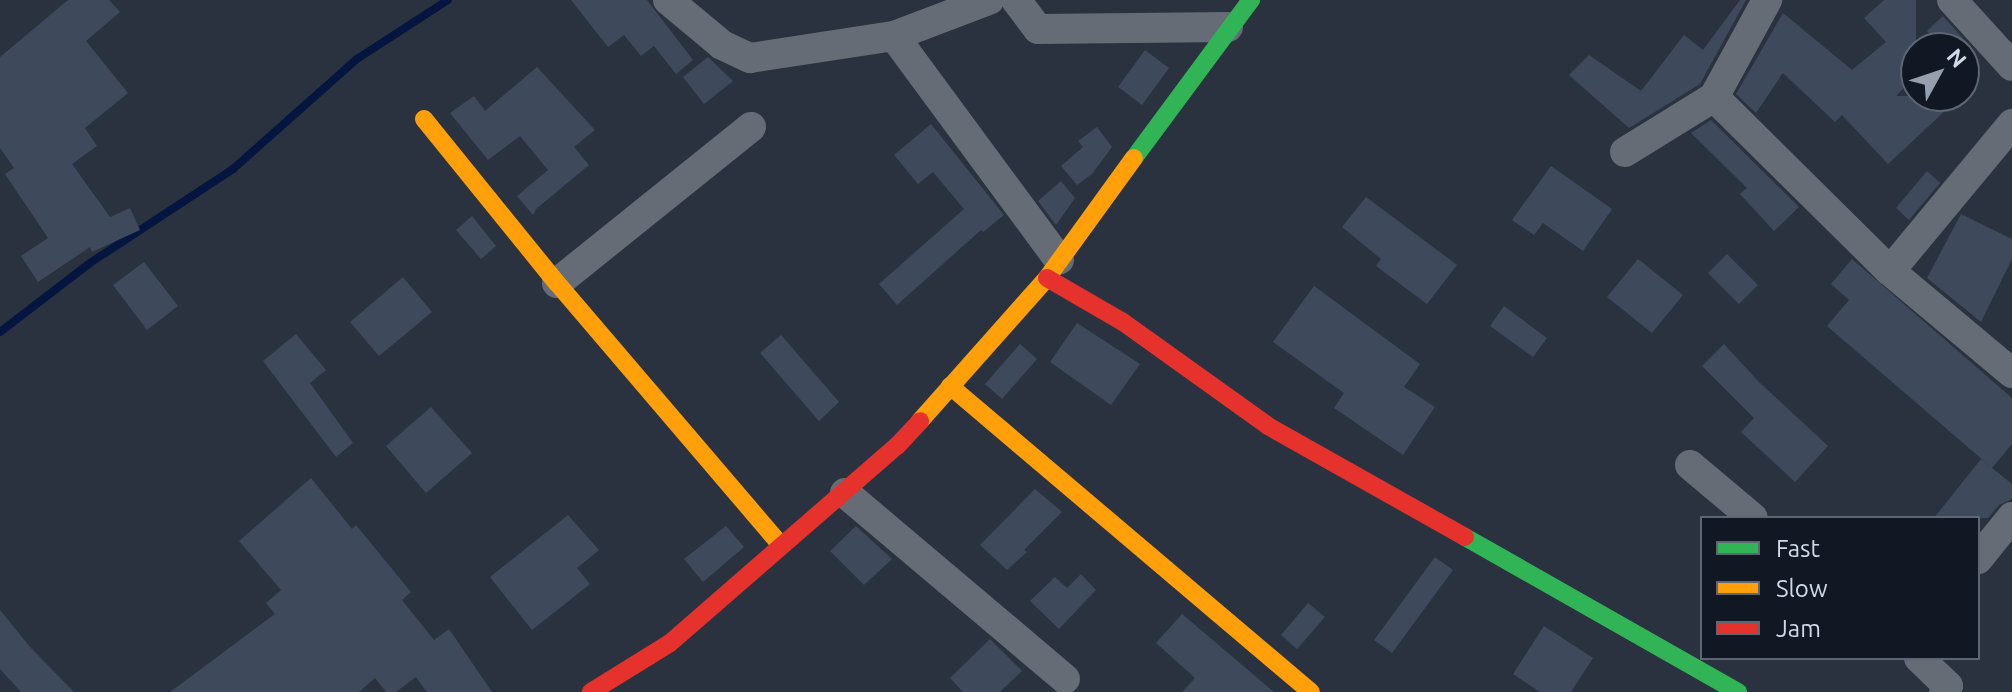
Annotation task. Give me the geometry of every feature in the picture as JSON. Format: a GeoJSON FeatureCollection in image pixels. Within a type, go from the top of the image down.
{"type":"FeatureCollection","features":[{"type":"Feature","properties":{"kind":"street"},"geometry":{"type":"LineString","coordinates":[[668,0],[722,45],[750,58],[894,36],[989,0]]}},
{"type":"Feature","properties":{"kind":"street"},"geometry":{"type":"LineString","coordinates":[[1016,0],[1038,29],[1228,27]]}},
{"type":"Feature","properties":{"kind":"street"},"geometry":{"type":"LineString","coordinates":[[591,692],[670,643],[897,446],[1053,269],[1228,27],[1251,0]]}},
{"type":"Feature","properties":{"kind":"street"},"geometry":{"type":"LineString","coordinates":[[1625,152],[1714,97],[1767,0]]}},
{"type":"Feature","properties":{"kind":"street"},"geometry":{"type":"LineString","coordinates":[[1952,0],[2012,66]]}},
{"type":"Feature","properties":{"kind":"street"},"geometry":{"type":"LineString","coordinates":[[894,36],[1053,269],[1268,426],[1738,692]]}},
{"type":"Feature","properties":{"kind":"street"},"geometry":{"type":"LineString","coordinates":[[1714,97],[1890,271],[2012,373]]}},
{"type":"Feature","properties":{"kind":"street"},"geometry":{"type":"LineString","coordinates":[[424,119],[557,283],[781,545]]}},
{"type":"Feature","properties":{"kind":"street"},"geometry":{"type":"LineString","coordinates":[[1890,271],[2012,124]]}},
{"type":"Feature","properties":{"kind":"street"},"geometry":{"type":"LineString","coordinates":[[557,283],[751,127]]}},
{"type":"Feature","properties":{"kind":"street"},"geometry":{"type":"LineString","coordinates":[[950,386],[1311,692]]}},
{"type":"Feature","properties":{"kind":"street"},"geometry":{"type":"LineString","coordinates":[[1690,465],[1751,516]]}},
{"type":"Feature","properties":{"kind":"street"},"geometry":{"type":"LineString","coordinates":[[845,493],[1065,679]]}},
{"type":"Feature","properties":{"kind":"street"},"geometry":{"type":"LineString","coordinates":[[1980,557],[2012,517]]}},
{"type":"Feature","properties":{"kind":"street"},"geometry":{"type":"LineString","coordinates":[[1921,660],[1948,686],[1944,692]]}},
{"type":"Feature","properties":{"kind":"building"},"geometry":{"type":"Polygon","coordinates":[[[68,0],[109,0],[120,12],[86,41],[128,93],[85,128],[97,146],[72,164],[110,217],[130,208],[140,230],[92,252],[90,247],[38,282],[21,256],[48,238],[5,174],[14,168],[0,148],[0,57],[68,0]]]}},
{"type":"Feature","properties":{"kind":"building"},"geometry":{"type":"Polygon","coordinates":[[[571,0],[647,0],[693,60],[676,74],[654,46],[641,56],[624,35],[608,47],[571,0]]]}},
{"type":"Feature","properties":{"kind":"building"},"geometry":{"type":"Polygon","coordinates":[[[1740,0],[1746,0],[1700,84],[1629,128],[1569,75],[1589,55],[1641,91],[1684,35],[1703,50],[1740,0]]]}},
{"type":"Feature","properties":{"kind":"building"},"geometry":{"type":"Polygon","coordinates":[[[1884,0],[1916,0],[1916,32],[1900,32],[1900,92],[1896,96],[1900,96],[1900,112],[1944,112],[1888,164],[1842,115],[1835,122],[1783,73],[1756,113],[1736,94],[1783,13],[1852,70],[1886,42],[1864,18],[1884,0]]]}},
{"type":"Feature","properties":{"kind":"building"},"geometry":{"type":"Polygon","coordinates":[[[1943,16],[1957,32],[1928,32],[1943,16]]]}},
{"type":"Feature","properties":{"kind":"building"},"geometry":{"type":"Polygon","coordinates":[[[1145,50],[1169,68],[1142,105],[1118,87],[1145,50]]]}},
{"type":"Feature","properties":{"kind":"building"},"geometry":{"type":"Polygon","coordinates":[[[708,57],[733,81],[704,104],[683,77],[708,57]]]}},
{"type":"Feature","properties":{"kind":"building"},"geometry":{"type":"Polygon","coordinates":[[[537,67],[595,130],[574,147],[589,165],[536,209],[533,215],[517,196],[548,170],[520,136],[488,160],[450,113],[474,96],[485,111],[537,67]]]}},
{"type":"Feature","properties":{"kind":"building"},"geometry":{"type":"Polygon","coordinates":[[[1711,120],[1799,207],[1774,231],[1740,194],[1747,188],[1691,133],[1711,120]]]}},
{"type":"Feature","properties":{"kind":"building"},"geometry":{"type":"Polygon","coordinates":[[[931,124],[1004,215],[983,232],[981,230],[897,305],[879,284],[964,209],[933,172],[918,184],[894,155],[931,124]]]}},
{"type":"Feature","properties":{"kind":"building"},"geometry":{"type":"Polygon","coordinates":[[[1097,127],[1112,147],[1092,174],[1077,185],[1061,166],[1083,147],[1078,141],[1097,127]]]}},
{"type":"Feature","properties":{"kind":"building"},"geometry":{"type":"Polygon","coordinates":[[[1551,166],[1612,209],[1583,251],[1543,223],[1534,235],[1512,220],[1551,166]]]}},
{"type":"Feature","properties":{"kind":"building"},"geometry":{"type":"Polygon","coordinates":[[[1927,171],[1940,183],[1909,220],[1896,208],[1927,171]]]}},
{"type":"Feature","properties":{"kind":"building"},"geometry":{"type":"Polygon","coordinates":[[[1061,181],[1075,198],[1056,225],[1038,201],[1061,181]]]}},
{"type":"Feature","properties":{"kind":"building"},"geometry":{"type":"Polygon","coordinates":[[[1366,197],[1457,265],[1427,304],[1376,266],[1381,259],[1342,227],[1366,197]]]}},
{"type":"Feature","properties":{"kind":"building"},"geometry":{"type":"Polygon","coordinates":[[[1961,214],[2012,239],[2012,259],[1981,322],[1927,278],[1961,214]]]}},
{"type":"Feature","properties":{"kind":"building"},"geometry":{"type":"Polygon","coordinates":[[[472,216],[496,246],[481,259],[456,230],[472,216]]]}},
{"type":"Feature","properties":{"kind":"building"},"geometry":{"type":"Polygon","coordinates":[[[1727,254],[1758,285],[1739,304],[1708,273],[1727,254]]]}},
{"type":"Feature","properties":{"kind":"building"},"geometry":{"type":"Polygon","coordinates":[[[1638,259],[1683,295],[1652,333],[1607,297],[1638,259]]]}},
{"type":"Feature","properties":{"kind":"building"},"geometry":{"type":"Polygon","coordinates":[[[1852,259],[2012,398],[2012,444],[1992,468],[2012,484],[2012,499],[1999,505],[1988,518],[1936,516],[1981,459],[1991,467],[1827,326],[1849,300],[1831,284],[1852,259]]]}},
{"type":"Feature","properties":{"kind":"building"},"geometry":{"type":"Polygon","coordinates":[[[144,262],[178,306],[147,330],[113,285],[144,262]]]}},
{"type":"Feature","properties":{"kind":"building"},"geometry":{"type":"Polygon","coordinates":[[[403,277],[432,312],[379,356],[350,322],[403,277]]]}},
{"type":"Feature","properties":{"kind":"building"},"geometry":{"type":"Polygon","coordinates":[[[1314,286],[1420,364],[1404,387],[1435,407],[1403,455],[1334,408],[1344,393],[1273,342],[1314,286]]]}},
{"type":"Feature","properties":{"kind":"building"},"geometry":{"type":"Polygon","coordinates":[[[1504,306],[1547,338],[1533,357],[1490,326],[1504,306]]]}},
{"type":"Feature","properties":{"kind":"building"},"geometry":{"type":"Polygon","coordinates":[[[1077,323],[1140,364],[1111,405],[1050,362],[1077,323]]]}},
{"type":"Feature","properties":{"kind":"building"},"geometry":{"type":"Polygon","coordinates":[[[296,334],[326,370],[310,383],[353,443],[336,457],[263,361],[296,334]]]}},
{"type":"Feature","properties":{"kind":"building"},"geometry":{"type":"Polygon","coordinates":[[[781,335],[839,402],[819,421],[760,353],[781,335]]]}},
{"type":"Feature","properties":{"kind":"building"},"geometry":{"type":"Polygon","coordinates":[[[1020,344],[1037,359],[1002,399],[985,384],[1020,344]]]}},
{"type":"Feature","properties":{"kind":"building"},"geometry":{"type":"Polygon","coordinates":[[[1724,344],[1759,382],[1828,446],[1795,482],[1741,432],[1754,418],[1702,366],[1724,344]]]}},
{"type":"Feature","properties":{"kind":"building"},"geometry":{"type":"Polygon","coordinates":[[[431,407],[472,453],[426,493],[386,446],[431,407]]]}},
{"type":"Feature","properties":{"kind":"building"},"geometry":{"type":"Polygon","coordinates":[[[311,478],[352,529],[356,525],[411,592],[402,600],[434,640],[449,629],[492,692],[427,692],[416,677],[396,692],[386,692],[375,678],[359,692],[170,692],[275,614],[266,603],[281,590],[239,541],[311,478]]]}},
{"type":"Feature","properties":{"kind":"building"},"geometry":{"type":"Polygon","coordinates":[[[1035,489],[1062,512],[1007,570],[980,545],[1035,489]]]}},
{"type":"Feature","properties":{"kind":"building"},"geometry":{"type":"Polygon","coordinates":[[[568,515],[599,550],[577,568],[590,584],[532,630],[490,577],[568,515]]]}},
{"type":"Feature","properties":{"kind":"building"},"geometry":{"type":"Polygon","coordinates":[[[726,526],[744,547],[703,582],[684,559],[726,526]]]}},
{"type":"Feature","properties":{"kind":"building"},"geometry":{"type":"Polygon","coordinates":[[[856,526],[892,559],[864,585],[830,551],[856,526]]]}},
{"type":"Feature","properties":{"kind":"building"},"geometry":{"type":"Polygon","coordinates":[[[1435,557],[1453,570],[1392,653],[1374,640],[1435,557]]]}},
{"type":"Feature","properties":{"kind":"building"},"geometry":{"type":"Polygon","coordinates":[[[1081,574],[1096,590],[1059,629],[1030,601],[1055,577],[1067,588],[1081,574]]]}},
{"type":"Feature","properties":{"kind":"building"},"geometry":{"type":"Polygon","coordinates":[[[1308,603],[1325,617],[1297,649],[1281,635],[1308,603]]]}},
{"type":"Feature","properties":{"kind":"building"},"geometry":{"type":"Polygon","coordinates":[[[0,610],[31,648],[74,692],[21,692],[0,669],[0,610]]]}},
{"type":"Feature","properties":{"kind":"building"},"geometry":{"type":"Polygon","coordinates":[[[1182,614],[1274,692],[1182,692],[1195,678],[1156,643],[1182,614]]]}},
{"type":"Feature","properties":{"kind":"building"},"geometry":{"type":"Polygon","coordinates":[[[1544,626],[1593,658],[1571,692],[1540,692],[1513,674],[1544,626]]]}},
{"type":"Feature","properties":{"kind":"building"},"geometry":{"type":"Polygon","coordinates":[[[990,639],[1022,671],[1000,692],[963,692],[950,678],[990,639]]]}},
{"type":"Feature","properties":{"kind":"waterway"},"geometry":{"type":"LineString","coordinates":[[0,332],[90,263],[233,169],[357,59],[448,0]]}},
{"type":"Feature","properties":{"kind":"traffic: fast"},"geometry":{"type":"LineString","coordinates":[[1134,158],[1251,0]]}},
{"type":"Feature","properties":{"kind":"traffic: fast"},"geometry":{"type":"LineString","coordinates":[[1465,537],[1738,692]]}},
{"type":"Feature","properties":{"kind":"traffic: slow"},"geometry":{"type":"LineString","coordinates":[[424,119],[557,283],[781,545]]}},
{"type":"Feature","properties":{"kind":"traffic: slow"},"geometry":{"type":"LineString","coordinates":[[920,421],[1047,278],[1134,158]]}},
{"type":"Feature","properties":{"kind":"traffic: slow"},"geometry":{"type":"LineString","coordinates":[[950,386],[1311,692]]}},
{"type":"Feature","properties":{"kind":"traffic: jam"},"geometry":{"type":"LineString","coordinates":[[1047,278],[1123,322],[1268,426],[1465,537]]}},
{"type":"Feature","properties":{"kind":"traffic: jam"},"geometry":{"type":"LineString","coordinates":[[591,692],[670,643],[897,446],[920,421]]}}]}
